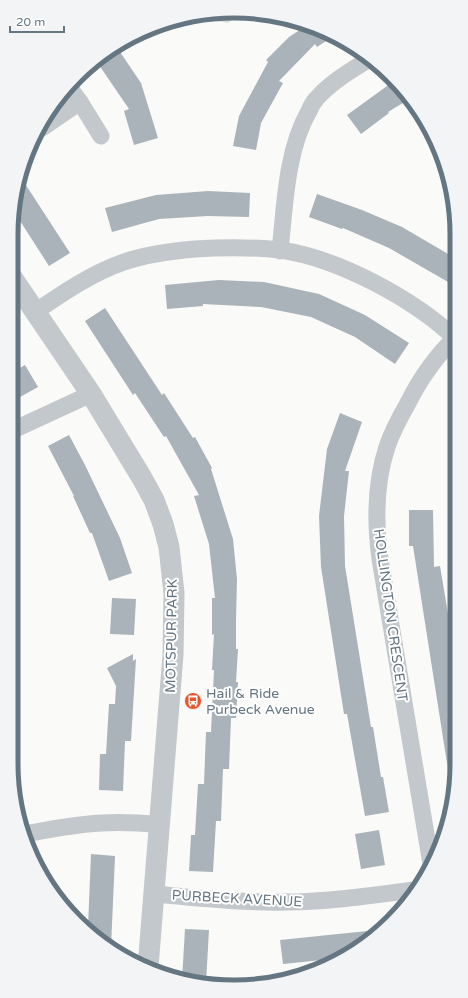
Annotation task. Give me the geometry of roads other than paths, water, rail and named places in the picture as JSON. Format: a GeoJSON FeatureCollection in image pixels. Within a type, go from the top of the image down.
{"type":"FeatureCollection","features":[{"type":"Feature","properties":{"kind":"street"},"geometry":{"type":"LineString","coordinates":[[280,250],[288,183],[294,150],[303,122],[316,99],[334,82],[364,62]]}},
{"type":"Feature","properties":{"kind":"street"},"geometry":{"type":"LineString","coordinates":[[72,92],[101,136]]}},
{"type":"Feature","properties":{"kind":"street"},"geometry":{"type":"LineString","coordinates":[[48,124],[80,102]]}},
{"type":"Feature","properties":{"kind":"street"},"geometry":{"type":"LineString","coordinates":[[35,312],[60,295],[105,270],[124,262],[148,255],[216,248],[247,248],[280,250],[306,256],[358,275],[413,305],[436,321],[450,334]]}},
{"type":"Feature","properties":{"kind":"street","name":"MOTSPUR PARK"},"geometry":{"type":"LineString","coordinates":[[18,286],[91,394],[129,456],[154,500],[163,524],[169,547],[174,593],[173,655],[148,963]]}},
{"type":"Feature","properties":{"kind":"street","name":"HOLLINGTON CRESCENT"},"geometry":{"type":"LineString","coordinates":[[430,856],[380,559],[377,537],[377,513],[382,468],[387,448],[395,428],[415,389],[438,355],[450,343]]}},
{"type":"Feature","properties":{"kind":"street"},"geometry":{"type":"LineString","coordinates":[[18,428],[91,394]]}},
{"type":"Feature","properties":{"kind":"street"},"geometry":{"type":"LineString","coordinates":[[29,833],[102,822],[160,825]]}},
{"type":"Feature","properties":{"kind":"street","name":"PURBECK AVENUE"},"geometry":{"type":"LineString","coordinates":[[154,894],[231,900],[289,902],[409,891]]}},
{"type":"Feature","properties":{"kind":"place","name":"Hail & Ride Purbeck Avenue"},"geometry":{"type":"Point","coordinates":[193,701]}}]}
